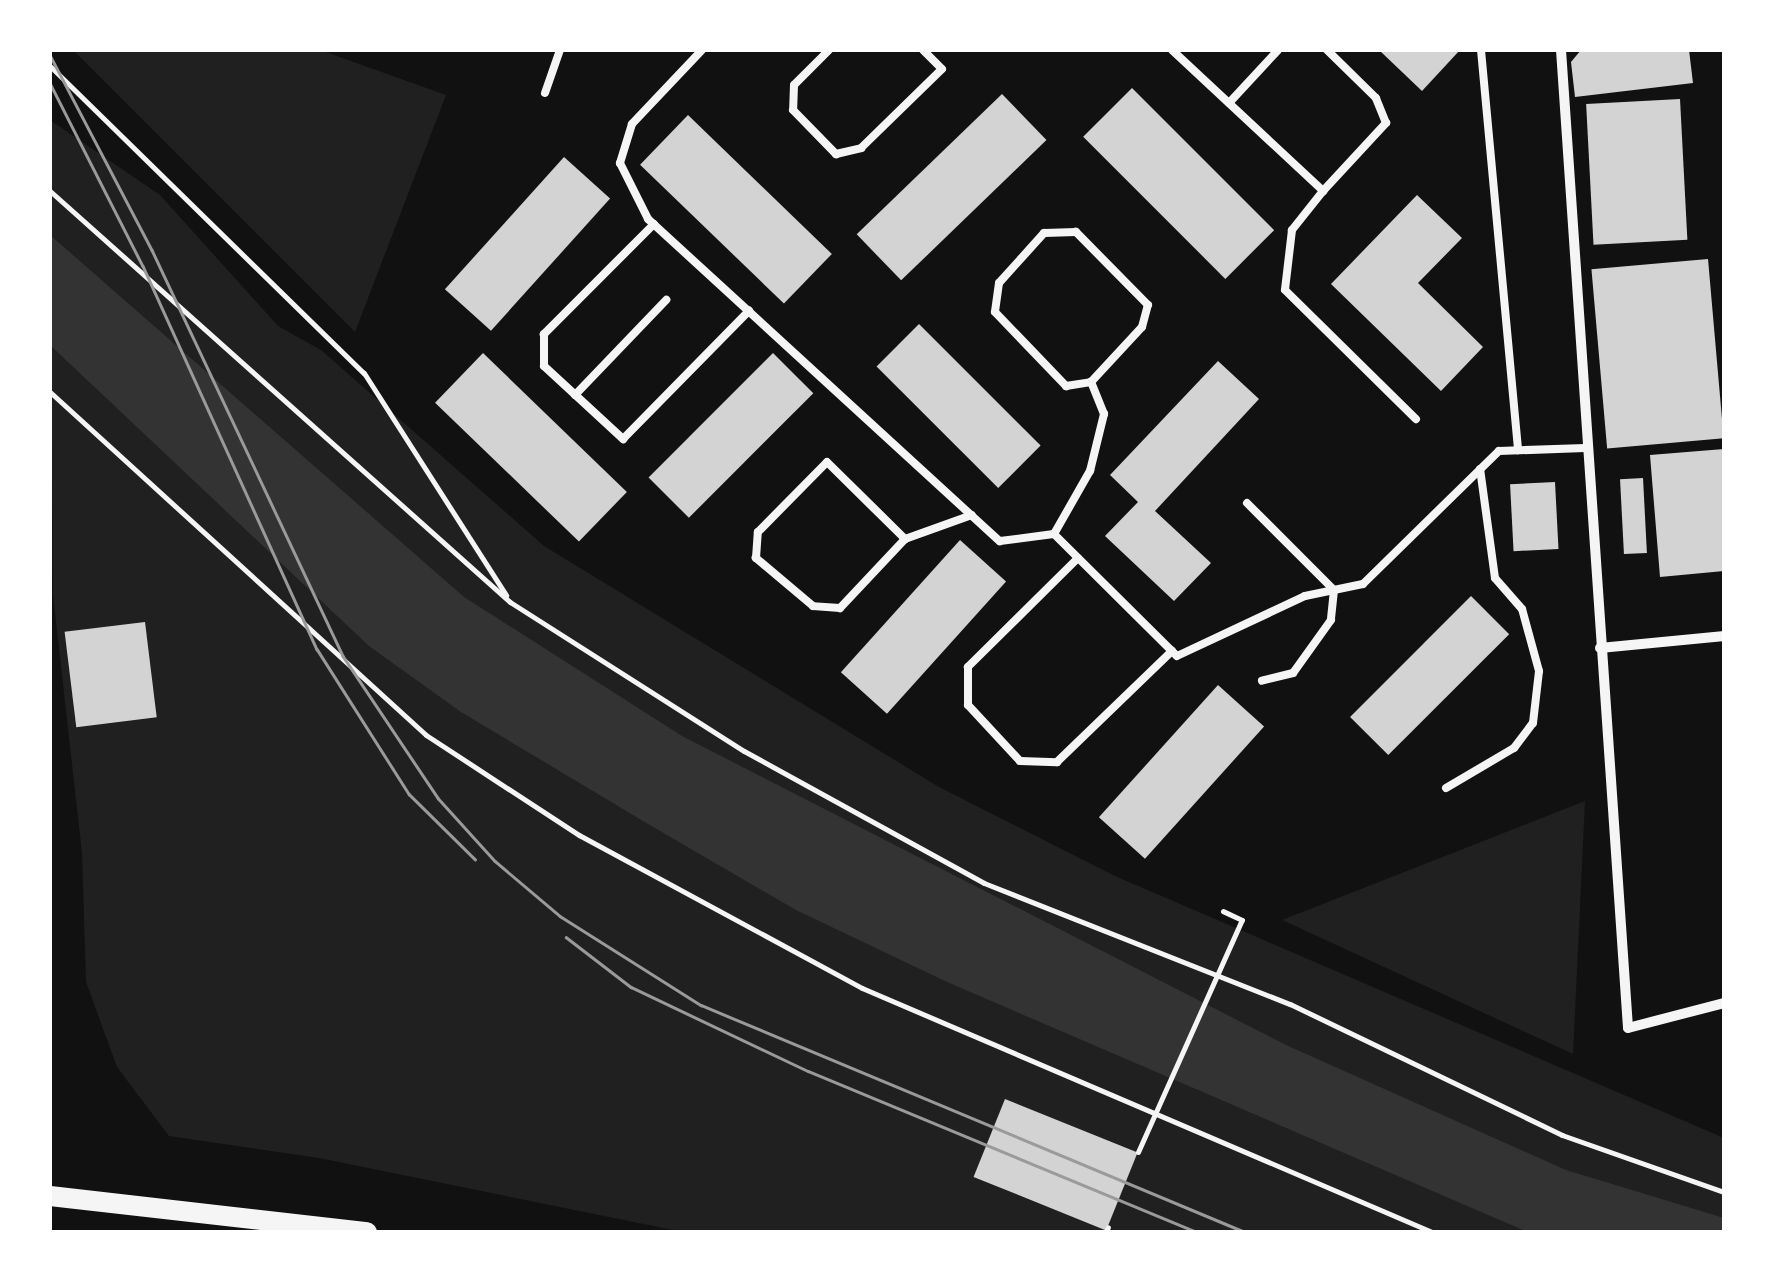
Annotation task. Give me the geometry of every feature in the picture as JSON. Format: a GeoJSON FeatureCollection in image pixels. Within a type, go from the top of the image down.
{"type":"FeatureCollection","features":[{"type":"Feature","properties":{"kind":"main road"},"geometry":{"type":"LineString","coordinates":[[50,1196],[367,1232]]}},
{"type":"Feature","properties":{"kind":"street"},"geometry":{"type":"LineString","coordinates":[[1561,50],[1585,448],[1628,1028],[1724,1003]]}},
{"type":"Feature","properties":{"kind":"street"},"geometry":{"type":"LineString","coordinates":[[1600,648],[1724,636]]}},
{"type":"Feature","properties":{"kind":"lane"},"geometry":{"type":"LineString","coordinates":[[544,93],[560,50]]}},
{"type":"Feature","properties":{"kind":"lane"},"geometry":{"type":"LineString","coordinates":[[702,50],[632,124],[620,163],[654,224],[1000,541],[1054,534]]}},
{"type":"Feature","properties":{"kind":"lane"},"geometry":{"type":"LineString","coordinates":[[829,50],[794,86],[794,110],[836,154],[861,148],[942,68],[923,50]]}},
{"type":"Feature","properties":{"kind":"lane"},"geometry":{"type":"LineString","coordinates":[[1172,50],[1323,191]]}},
{"type":"Feature","properties":{"kind":"lane"},"geometry":{"type":"LineString","coordinates":[[1229,104],[1278,50]]}},
{"type":"Feature","properties":{"kind":"lane"},"geometry":{"type":"LineString","coordinates":[[1327,50],[1376,98],[1386,123],[1292,230],[1285,290],[1416,419]]}},
{"type":"Feature","properties":{"kind":"lane"},"geometry":{"type":"LineString","coordinates":[[1480,50],[1518,450]]}},
{"type":"Feature","properties":{"kind":"lane"},"geometry":{"type":"LineString","coordinates":[[654,224],[544,334],[544,366],[574,394],[623,438],[749,311]]}},
{"type":"Feature","properties":{"kind":"lane"},"geometry":{"type":"LineString","coordinates":[[1076,232],[1148,305],[1142,327],[1091,382],[1066,386],[994,312],[998,283],[1044,233],[1076,232]]}},
{"type":"Feature","properties":{"kind":"lane"},"geometry":{"type":"LineString","coordinates":[[574,394],[666,300]]}},
{"type":"Feature","properties":{"kind":"lane"},"geometry":{"type":"LineString","coordinates":[[1054,534],[1090,471],[1104,414],[1091,382]]}},
{"type":"Feature","properties":{"kind":"lane"},"geometry":{"type":"LineString","coordinates":[[1054,534],[1177,656],[1304,596],[1363,584],[1499,450],[1585,448]]}},
{"type":"Feature","properties":{"kind":"lane"},"geometry":{"type":"LineString","coordinates":[[906,538],[828,462],[758,532],[756,558],[813,606],[840,608],[906,538],[972,515]]}},
{"type":"Feature","properties":{"kind":"lane"},"geometry":{"type":"LineString","coordinates":[[1446,788],[1514,748],[1533,723],[1539,671],[1522,609],[1494,578],[1480,469]]}},
{"type":"Feature","properties":{"kind":"lane"},"geometry":{"type":"LineString","coordinates":[[1247,503],[1334,590],[1332,620],[1293,673],[1262,681]]}},
{"type":"Feature","properties":{"kind":"lane"},"geometry":{"type":"LineString","coordinates":[[1078,558],[968,667],[968,705],[1020,761],[1057,762],[1172,651]]}},
{"type":"Feature","properties":{"kind":"path"},"geometry":{"type":"LineString","coordinates":[[50,66],[364,373],[510,602]]}},
{"type":"Feature","properties":{"kind":"path"},"geometry":{"type":"LineString","coordinates":[[50,191],[510,602],[744,751],[984,882],[1290,1004],[1562,1135],[1724,1192]]}},
{"type":"Feature","properties":{"kind":"path"},"geometry":{"type":"LineString","coordinates":[[50,392],[426,736],[579,836],[862,988],[1432,1232]]}},
{"type":"Feature","properties":{"kind":"path"},"geometry":{"type":"LineString","coordinates":[[1138,1152],[1242,920],[1223,911]]}},
{"type":"Feature","properties":{"kind":"shaded area"},"geometry":{"type":"Polygon","coordinates":[[[73,50],[320,50],[446,95],[355,332],[73,50]]]}},
{"type":"Feature","properties":{"kind":"shaded area"},"geometry":{"type":"Polygon","coordinates":[[[50,120],[160,195],[278,326],[321,350],[544,546],[939,787],[1115,876],[1724,1138],[1724,1232],[683,1232],[319,1158],[169,1136],[117,1067],[86,982],[82,853],[53,595],[50,120]]]}},
{"type":"Feature","properties":{"kind":"shaded area"},"geometry":{"type":"Polygon","coordinates":[[[50,235],[464,597],[682,736],[1286,1045],[1566,1170],[1724,1218],[1724,1232],[1528,1232],[947,982],[796,910],[648,824],[461,712],[369,646],[50,345],[50,235]]]}},
{"type":"Feature","properties":{"kind":"shaded area"},"geometry":{"type":"Polygon","coordinates":[[[1585,801],[1573,1054],[1282,920],[1585,801]]]}},
{"type":"Feature","properties":{"kind":"building"},"geometry":{"type":"Polygon","coordinates":[[[1379,50],[1460,50],[1422,91],[1379,50]]]}},
{"type":"Feature","properties":{"kind":"building"},"geometry":{"type":"Polygon","coordinates":[[[1581,50],[1689,50],[1693,83],[1575,97],[1571,62],[1581,50]]]}},
{"type":"Feature","properties":{"kind":"building"},"geometry":{"type":"Polygon","coordinates":[[[1132,88],[1274,230],[1225,279],[1083,137],[1132,88]]]}},
{"type":"Feature","properties":{"kind":"building"},"geometry":{"type":"Polygon","coordinates":[[[1002,94],[1046,140],[901,280],[857,234],[1002,94]]]}},
{"type":"Feature","properties":{"kind":"building"},"geometry":{"type":"Polygon","coordinates":[[[1680,99],[1687,240],[1594,245],[1586,104],[1680,99]]]}},
{"type":"Feature","properties":{"kind":"building"},"geometry":{"type":"Polygon","coordinates":[[[688,115],[832,254],[784,304],[640,165],[688,115]]]}},
{"type":"Feature","properties":{"kind":"building"},"geometry":{"type":"Polygon","coordinates":[[[564,157],[610,198],[491,331],[445,289],[564,157]]]}},
{"type":"Feature","properties":{"kind":"building"},"geometry":{"type":"Polygon","coordinates":[[[1417,195],[1462,238],[1418,283],[1483,347],[1441,391],[1331,284],[1417,195]]]}},
{"type":"Feature","properties":{"kind":"building"},"geometry":{"type":"Polygon","coordinates":[[[1708,259],[1724,438],[1607,449],[1591,269],[1708,259]]]}},
{"type":"Feature","properties":{"kind":"building"},"geometry":{"type":"Polygon","coordinates":[[[919,324],[1041,446],[998,488],[877,366],[919,324]]]}},
{"type":"Feature","properties":{"kind":"building"},"geometry":{"type":"Polygon","coordinates":[[[483,353],[627,492],[579,542],[435,403],[483,353]]]}},
{"type":"Feature","properties":{"kind":"building"},"geometry":{"type":"Polygon","coordinates":[[[773,353],[813,393],[689,518],[649,477],[773,353]]]}},
{"type":"Feature","properties":{"kind":"building"},"geometry":{"type":"Polygon","coordinates":[[[1218,361],[1259,399],[1155,511],[1211,563],[1174,601],[1105,536],[1138,502],[1110,475],[1218,361]]]}},
{"type":"Feature","properties":{"kind":"building"},"geometry":{"type":"Polygon","coordinates":[[[1724,449],[1724,571],[1660,577],[1650,455],[1724,449]]]}},
{"type":"Feature","properties":{"kind":"building"},"geometry":{"type":"Polygon","coordinates":[[[1643,478],[1647,553],[1624,554],[1620,479],[1643,478]]]}},
{"type":"Feature","properties":{"kind":"building"},"geometry":{"type":"Polygon","coordinates":[[[1555,482],[1559,549],[1514,551],[1510,484],[1555,482]]]}},
{"type":"Feature","properties":{"kind":"building"},"geometry":{"type":"Polygon","coordinates":[[[960,540],[1006,581],[887,714],[841,672],[960,540]]]}},
{"type":"Feature","properties":{"kind":"building"},"geometry":{"type":"Polygon","coordinates":[[[1471,596],[1509,634],[1388,755],[1350,717],[1471,596]]]}},
{"type":"Feature","properties":{"kind":"building"},"geometry":{"type":"Polygon","coordinates":[[[145,622],[157,717],[76,727],[65,632],[145,622]]]}},
{"type":"Feature","properties":{"kind":"building"},"geometry":{"type":"Polygon","coordinates":[[[1218,685],[1264,726],[1145,859],[1099,817],[1218,685]]]}},
{"type":"Feature","properties":{"kind":"building"},"geometry":{"type":"Polygon","coordinates":[[[1005,1099],[1138,1153],[1106,1230],[974,1177],[1005,1099]]]}},
{"type":"Feature","properties":{"kind":"tram line"},"geometry":{"type":"LineString","coordinates":[[50,55],[152,250],[343,656],[438,798],[495,861],[560,916],[701,1005],[1245,1232]]}},
{"type":"Feature","properties":{"kind":"tram line"},"geometry":{"type":"LineString","coordinates":[[50,83],[143,266],[317,649],[409,794],[475,859]]}},
{"type":"Feature","properties":{"kind":"tram line"},"geometry":{"type":"LineString","coordinates":[[566,937],[631,987],[808,1071],[1196,1232]]}}]}
